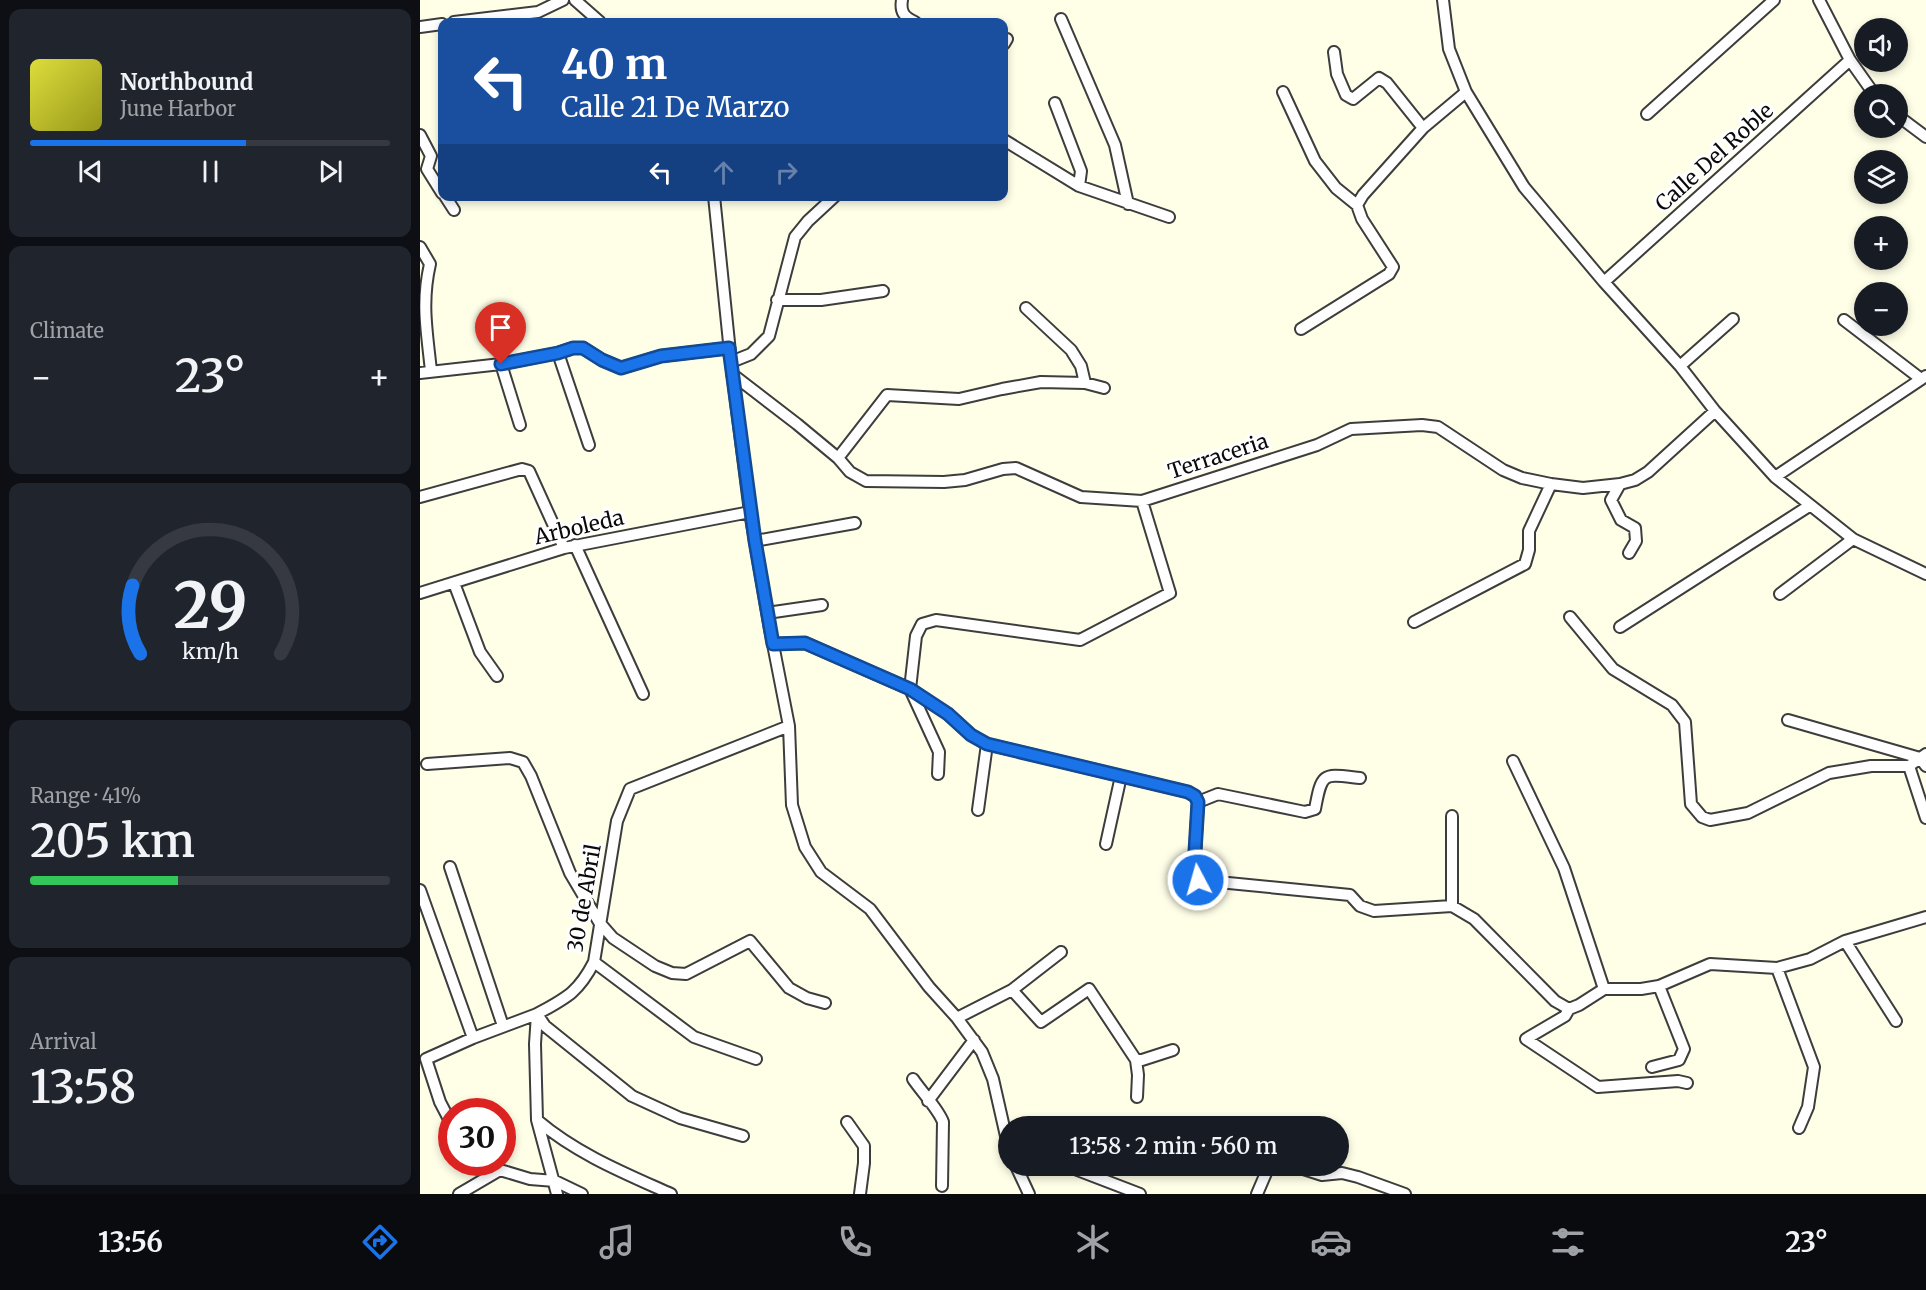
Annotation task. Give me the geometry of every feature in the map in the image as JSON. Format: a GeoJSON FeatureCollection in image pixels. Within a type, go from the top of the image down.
{"type":"FeatureCollection","features":[{"type":"Feature","properties":{"kind":"street"},"geometry":{"type":"LineString","coordinates":[[523,18],[540,17],[563,0]]}},
{"type":"Feature","properties":{"kind":"street"},"geometry":{"type":"LineString","coordinates":[[575,0],[595,18]]}},
{"type":"Feature","properties":{"kind":"street"},"geometry":{"type":"LineString","coordinates":[[902,0],[903,14],[909,18]]}},
{"type":"Feature","properties":{"kind":"street"},"geometry":{"type":"LineString","coordinates":[[1443,0],[1449,50],[1466,92],[1524,186],[1604,282],[1775,477],[1853,539],[1926,574]]}},
{"type":"Feature","properties":{"kind":"street"},"geometry":{"type":"LineString","coordinates":[[1647,114],[1774,0]]}},
{"type":"Feature","properties":{"kind":"street"},"geometry":{"type":"LineString","coordinates":[[1819,0],[1850,60],[1867,84]]}},
{"type":"Feature","properties":{"kind":"street"},"geometry":{"type":"LineString","coordinates":[[1060,19],[1114,145],[1128,204]]}},
{"type":"Feature","properties":{"kind":"street"},"geometry":{"type":"LineString","coordinates":[[420,27],[438,25]]}},
{"type":"Feature","properties":{"kind":"street"},"geometry":{"type":"LineString","coordinates":[[1334,52],[1336,74],[1346,96],[1353,99],[1379,78],[1387,82],[1424,128]]}},
{"type":"Feature","properties":{"kind":"street","name":"Calle Del Roble"},"geometry":{"type":"LineString","coordinates":[[1604,282],[1850,60]]}},
{"type":"Feature","properties":{"kind":"street"},"geometry":{"type":"LineString","coordinates":[[1283,92],[1315,161],[1336,188],[1357,205],[1362,219],[1393,267],[1389,274],[1301,329]]}},
{"type":"Feature","properties":{"kind":"street"},"geometry":{"type":"LineString","coordinates":[[1357,205],[1363,195],[1424,128],[1466,92]]}},
{"type":"Feature","properties":{"kind":"street"},"geometry":{"type":"LineString","coordinates":[[1055,103],[1081,171],[1079,186]]}},
{"type":"Feature","properties":{"kind":"street"},"geometry":{"type":"LineString","coordinates":[[1908,124],[1926,137]]}},
{"type":"Feature","properties":{"kind":"street"},"geometry":{"type":"LineString","coordinates":[[420,135],[431,156],[427,169],[438,186]]}},
{"type":"Feature","properties":{"kind":"street"},"geometry":{"type":"LineString","coordinates":[[1008,142],[1079,186],[1169,217]]}},
{"type":"Feature","properties":{"kind":"street"},"geometry":{"type":"LineString","coordinates":[[420,162],[431,156]]}},
{"type":"Feature","properties":{"kind":"street"},"geometry":{"type":"LineString","coordinates":[[448,201],[454,210]]}},
{"type":"Feature","properties":{"kind":"street"},"geometry":{"type":"LineString","coordinates":[[714,201],[729,348],[750,512],[789,726],[792,805],[806,847],[821,872],[870,909],[929,987],[975,1040],[993,1079],[1001,1116]]}},
{"type":"Feature","properties":{"kind":"street"},"geometry":{"type":"LineString","coordinates":[[731,362],[750,354],[768,336],[795,237],[830,201]]}},
{"type":"Feature","properties":{"kind":"street"},"geometry":{"type":"LineString","coordinates":[[420,247],[430,264],[425,288],[425,372],[501,364],[573,348],[583,348],[621,368],[661,356],[729,348]]}},
{"type":"Feature","properties":{"kind":"street"},"geometry":{"type":"LineString","coordinates":[[777,300],[821,300],[883,291]]}},
{"type":"Feature","properties":{"kind":"street"},"geometry":{"type":"LineString","coordinates":[[1026,308],[1071,350],[1081,366],[1085,383]]}},
{"type":"Feature","properties":{"kind":"street"},"geometry":{"type":"LineString","coordinates":[[1680,366],[1733,319]]}},
{"type":"Feature","properties":{"kind":"street"},"geometry":{"type":"LineString","coordinates":[[1775,477],[1923,377],[1844,320]]}},
{"type":"Feature","properties":{"kind":"street"},"geometry":{"type":"LineString","coordinates":[[558,353],[589,445]]}},
{"type":"Feature","properties":{"kind":"street"},"geometry":{"type":"LineString","coordinates":[[501,364],[520,425]]}},
{"type":"Feature","properties":{"kind":"street","name":"Terraceria"},"geometry":{"type":"LineString","coordinates":[[732,374],[769,400],[838,458],[850,472],[866,481],[944,482],[965,480],[1003,469],[1016,468],[1081,497],[1142,501],[1317,445],[1351,429],[1422,425],[1438,427],[1503,470],[1522,478],[1583,488],[1620,484],[1635,480],[1648,472],[1715,411]]}},
{"type":"Feature","properties":{"kind":"street"},"geometry":{"type":"LineString","coordinates":[[838,458],[887,395],[959,399],[1002,388],[1041,382],[1085,383],[1104,388]]}},
{"type":"Feature","properties":{"kind":"street"},"geometry":{"type":"LineString","coordinates":[[420,497],[522,469],[529,471],[643,694]]}},
{"type":"Feature","properties":{"kind":"street"},"geometry":{"type":"LineString","coordinates":[[1414,622],[1525,564],[1529,550],[1529,531],[1551,484]]}},
{"type":"Feature","properties":{"kind":"street"},"geometry":{"type":"LineString","coordinates":[[1620,484],[1611,500],[1621,520],[1635,528],[1636,541],[1629,553]]}},
{"type":"Feature","properties":{"kind":"street"},"geometry":{"type":"LineString","coordinates":[[939,774],[939,752],[910,689],[916,636],[922,624],[936,620],[1080,640],[1170,593],[1142,501]]}},
{"type":"Feature","properties":{"kind":"street"},"geometry":{"type":"LineString","coordinates":[[1620,627],[1809,506]]}},
{"type":"Feature","properties":{"kind":"street","name":"Arboleda"},"geometry":{"type":"LineString","coordinates":[[420,594],[569,546],[750,512]]}},
{"type":"Feature","properties":{"kind":"street"},"geometry":{"type":"LineString","coordinates":[[755,541],[855,523]]}},
{"type":"Feature","properties":{"kind":"street"},"geometry":{"type":"LineString","coordinates":[[1780,594],[1853,539]]}},
{"type":"Feature","properties":{"kind":"street"},"geometry":{"type":"LineString","coordinates":[[454,583],[480,652],[497,676]]}},
{"type":"Feature","properties":{"kind":"street"},"geometry":{"type":"LineString","coordinates":[[767,613],[822,605]]}},
{"type":"Feature","properties":{"kind":"street"},"geometry":{"type":"LineString","coordinates":[[1570,617],[1613,669],[1672,705],[1684,722],[1691,804],[1702,817],[1717,820],[1748,813],[1829,773],[1871,766],[1909,766],[1924,759]]}},
{"type":"Feature","properties":{"kind":"street"},"geometry":{"type":"LineString","coordinates":[[773,644],[805,643],[910,689],[948,714],[971,735],[987,744],[1188,792],[1195,796],[1198,802],[1194,868],[1198,880],[1350,895],[1360,906],[1374,911],[1452,906],[1474,919],[1555,1001],[1569,1009]]}},
{"type":"Feature","properties":{"kind":"street"},"geometry":{"type":"LineString","coordinates":[[1788,720],[1924,759]]}},
{"type":"Feature","properties":{"kind":"street","name":"30 de Abril"},"geometry":{"type":"LineString","coordinates":[[439,1098],[426,1059],[502,1026],[537,1014],[564,999],[584,982],[594,962],[617,821],[630,789],[789,726]]}},
{"type":"Feature","properties":{"kind":"street"},"geometry":{"type":"LineString","coordinates":[[978,810],[987,744]]}},
{"type":"Feature","properties":{"kind":"street"},"geometry":{"type":"LineString","coordinates":[[427,764],[510,758],[523,762],[531,776],[570,873],[599,922],[613,938],[655,966],[672,973],[686,974],[750,941],[789,988],[807,998],[825,1003]]}},
{"type":"Feature","properties":{"kind":"street"},"geometry":{"type":"LineString","coordinates":[[1513,761],[1563,868],[1604,989]]}},
{"type":"Feature","properties":{"kind":"street"},"geometry":{"type":"LineString","coordinates":[[1909,766],[1926,818]]}},
{"type":"Feature","properties":{"kind":"street"},"geometry":{"type":"LineString","coordinates":[[1106,844],[1121,776]]}},
{"type":"Feature","properties":{"kind":"street"},"geometry":{"type":"LineString","coordinates":[[1198,802],[1218,794],[1311,812],[1315,808],[1320,783],[1326,777],[1360,778]]}},
{"type":"Feature","properties":{"kind":"street"},"geometry":{"type":"LineString","coordinates":[[1452,816],[1452,906]]}},
{"type":"Feature","properties":{"kind":"street"},"geometry":{"type":"LineString","coordinates":[[450,867],[502,1026]]}},
{"type":"Feature","properties":{"kind":"street"},"geometry":{"type":"LineString","coordinates":[[420,890],[473,1038]]}},
{"type":"Feature","properties":{"kind":"street"},"geometry":{"type":"LineString","coordinates":[[1686,1083],[1678,1081],[1598,1087],[1526,1039],[1565,1016],[1569,1009],[1604,989],[1641,989],[1659,986],[1710,964],[1777,968],[1810,959],[1845,941],[1926,917]]}},
{"type":"Feature","properties":{"kind":"street"},"geometry":{"type":"LineString","coordinates":[[1845,941],[1896,1021]]}},
{"type":"Feature","properties":{"kind":"street"},"geometry":{"type":"LineString","coordinates":[[957,1018],[1012,990],[1061,952]]}},
{"type":"Feature","properties":{"kind":"street"},"geometry":{"type":"LineString","coordinates":[[594,962],[694,1037],[756,1059]]}},
{"type":"Feature","properties":{"kind":"street"},"geometry":{"type":"LineString","coordinates":[[1777,968],[1814,1067],[1808,1107],[1798,1128]]}},
{"type":"Feature","properties":{"kind":"street"},"geometry":{"type":"LineString","coordinates":[[1652,1067],[1679,1060],[1684,1049],[1659,986]]}},
{"type":"Feature","properties":{"kind":"street"},"geometry":{"type":"LineString","coordinates":[[1012,990],[1041,1022],[1089,989],[1136,1060],[1137,1097]]}},
{"type":"Feature","properties":{"kind":"street"},"geometry":{"type":"LineString","coordinates":[[537,1014],[535,1044],[537,1120],[557,1194]]}},
{"type":"Feature","properties":{"kind":"street"},"geometry":{"type":"LineString","coordinates":[[537,1014],[545,1026],[632,1096],[680,1118],[743,1136]]}},
{"type":"Feature","properties":{"kind":"street"},"geometry":{"type":"LineString","coordinates":[[928,1101],[975,1040]]}},
{"type":"Feature","properties":{"kind":"street"},"geometry":{"type":"LineString","coordinates":[[1136,1060],[1173,1050]]}},
{"type":"Feature","properties":{"kind":"street"},"geometry":{"type":"LineString","coordinates":[[913,1079],[928,1101],[941,1114],[944,1122],[942,1186]]}},
{"type":"Feature","properties":{"kind":"street"},"geometry":{"type":"LineString","coordinates":[[537,1120],[555,1135],[594,1159],[671,1194]]}},
{"type":"Feature","properties":{"kind":"street"},"geometry":{"type":"LineString","coordinates":[[847,1122],[864,1146],[860,1194]]}},
{"type":"Feature","properties":{"kind":"street"},"geometry":{"type":"LineString","coordinates":[[516,1175],[530,1179],[555,1181],[582,1194]]}},
{"type":"Feature","properties":{"kind":"street"},"geometry":{"type":"LineString","coordinates":[[1349,1175],[1405,1194]]}},
{"type":"Feature","properties":{"kind":"street"},"geometry":{"type":"LineString","coordinates":[[459,1194],[490,1176]]}},
{"type":"Feature","properties":{"kind":"street"},"geometry":{"type":"LineString","coordinates":[[1021,1176],[1029,1194]]}},
{"type":"Feature","properties":{"kind":"street"},"geometry":{"type":"LineString","coordinates":[[1093,1176],[1140,1194]]}},
{"type":"Feature","properties":{"kind":"street"},"geometry":{"type":"LineString","coordinates":[[1257,1194],[1265,1176]]}},
{"type":"Feature","properties":{"kind":"route"},"geometry":{"type":"LineString","coordinates":[[501,364],[573,348],[583,348],[621,368],[661,356],[729,348],[755,541],[773,644],[805,643],[910,689],[948,714],[971,735],[987,744],[1188,792],[1195,796],[1198,802],[1194,868],[1198,880]]}}]}
